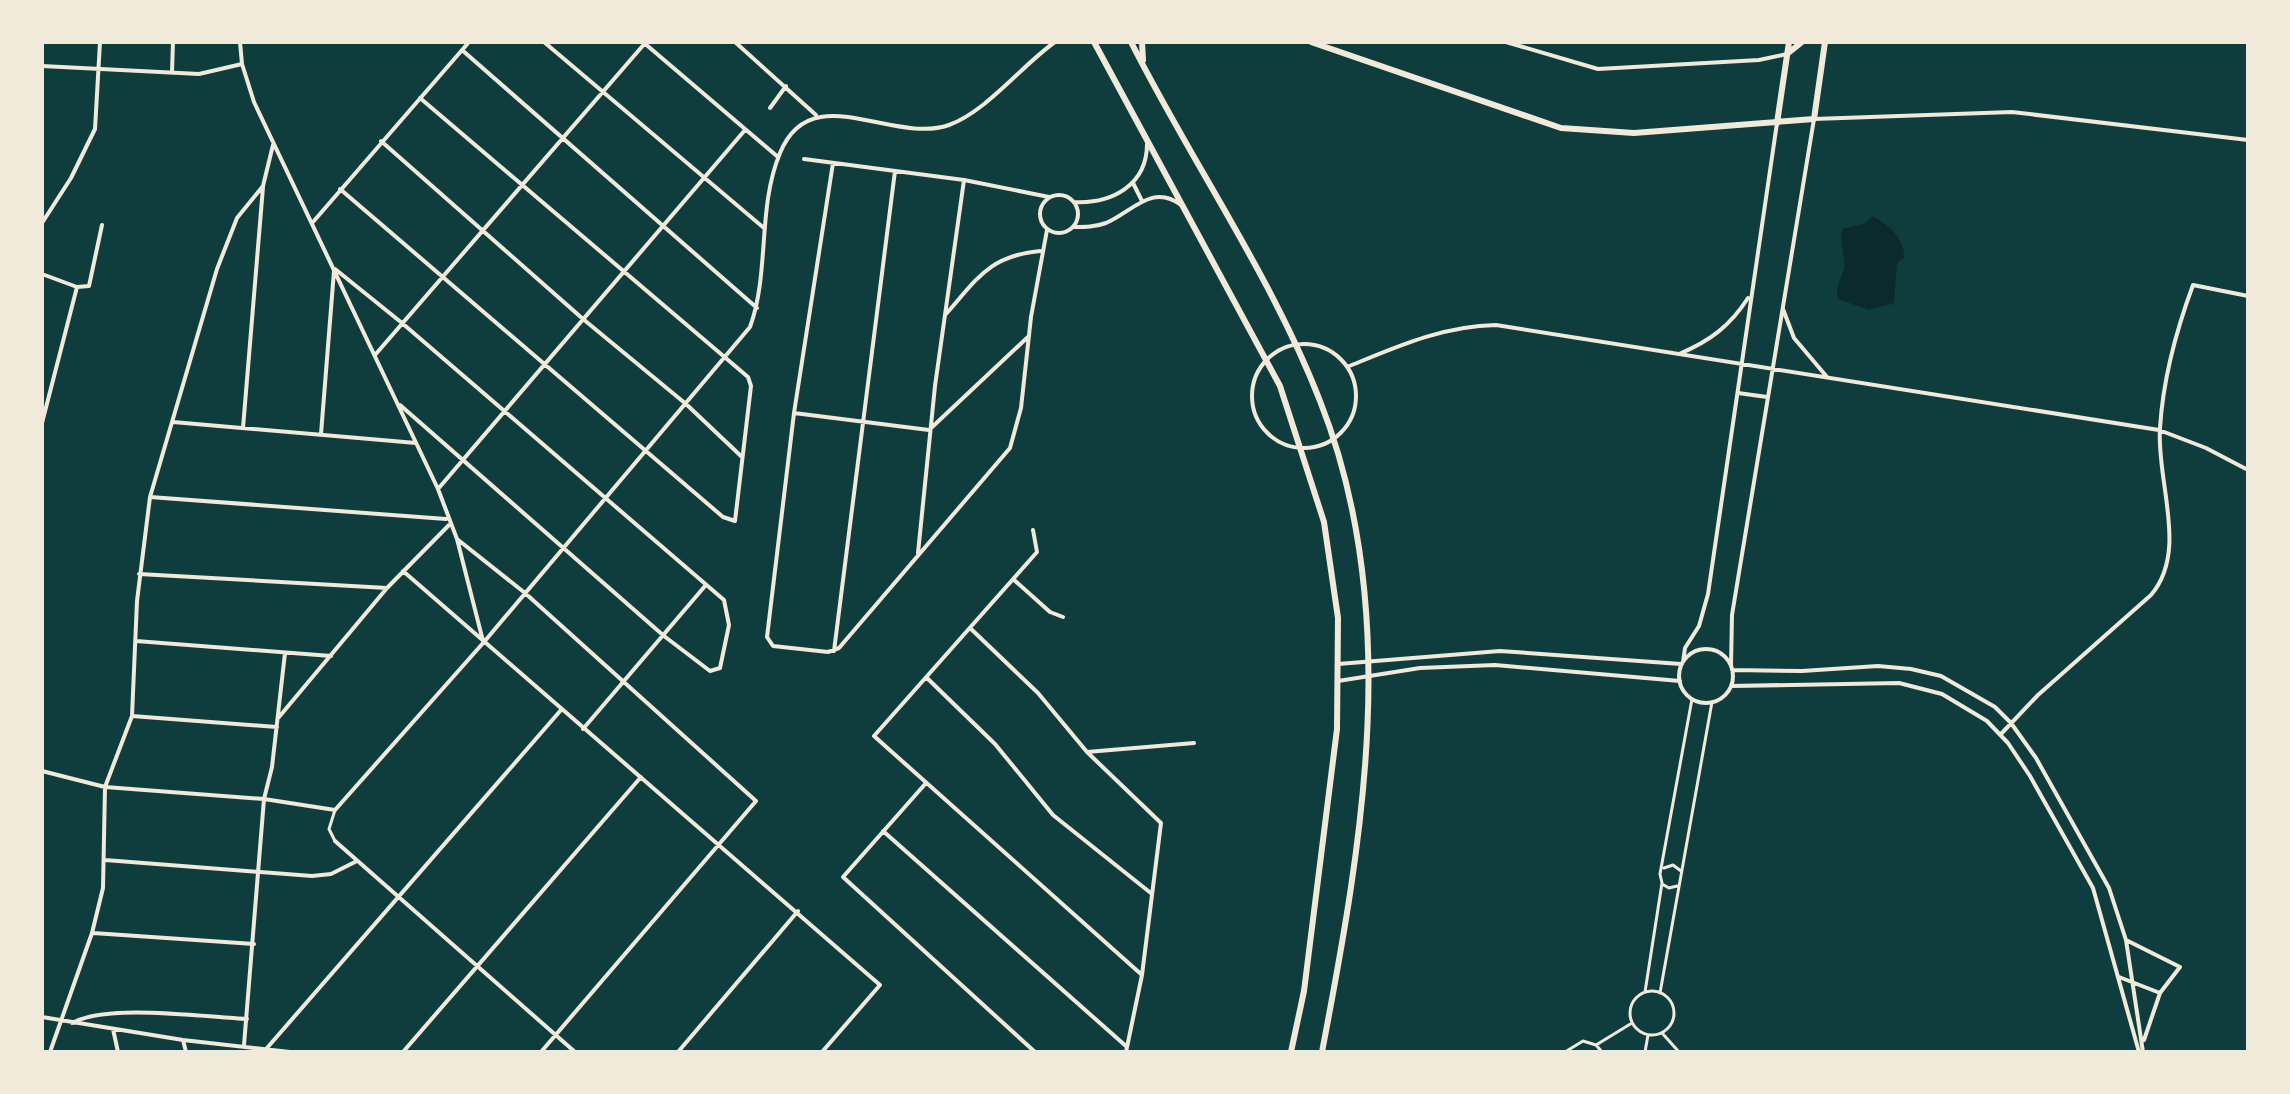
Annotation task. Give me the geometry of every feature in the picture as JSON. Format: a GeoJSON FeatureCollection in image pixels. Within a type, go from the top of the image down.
{"type":"FeatureCollection","features":[{"type":"Feature","properties":{"kind":"main road"},"geometry":{"type":"LineString","coordinates":[[1094,42],[1267,359],[1303,448],[1324,522],[1332,568],[1338,664],[1332,781],[1304,991],[1291,1052]]}},
{"type":"Feature","properties":{"kind":"main road"},"geometry":{"type":"LineString","coordinates":[[1131,42],[1296,344],[1334,439],[1358,527],[1371,676],[1361,796],[1322,1052]]}},
{"type":"Feature","properties":{"kind":"main road"},"geometry":{"type":"LineString","coordinates":[[1142,42],[1143,64]]}},
{"type":"Feature","properties":{"kind":"main road"},"geometry":{"type":"LineString","coordinates":[[1311,42],[1561,128],[1634,133],[1814,119],[1825,42]]}},
{"type":"Feature","properties":{"kind":"main road"},"geometry":{"type":"LineString","coordinates":[[1777,123],[1789,42]]}},
{"type":"Feature","properties":{"kind":"main road"},"geometry":{"type":"LineString","coordinates":[[1787,54],[1802,42]]}},
{"type":"Feature","properties":{"kind":"street"},"geometry":{"type":"LineString","coordinates":[[42,223],[71,178],[95,129],[100,42]]}},
{"type":"Feature","properties":{"kind":"street"},"geometry":{"type":"LineString","coordinates":[[172,72],[173,42]]}},
{"type":"Feature","properties":{"kind":"street"},"geometry":{"type":"LineString","coordinates":[[240,42],[242,64],[273,145],[313,222],[438,489],[457,539],[484,642]]}},
{"type":"Feature","properties":{"kind":"street"},"geometry":{"type":"LineString","coordinates":[[313,222],[469,42]]}},
{"type":"Feature","properties":{"kind":"street"},"geometry":{"type":"LineString","coordinates":[[544,42],[764,228]]}},
{"type":"Feature","properties":{"kind":"street"},"geometry":{"type":"LineString","coordinates":[[375,355],[644,42],[778,157]]}},
{"type":"Feature","properties":{"kind":"street"},"geometry":{"type":"LineString","coordinates":[[735,42],[816,115]]}},
{"type":"Feature","properties":{"kind":"street"},"geometry":{"type":"LineString","coordinates":[[575,1052],[335,841],[329,829],[335,810],[484,642],[750,327],[757,308],[764,228],[778,157],[796,126],[816,115],[938,128],[974,110],[1055,42]]}},
{"type":"Feature","properties":{"kind":"street"},"geometry":{"type":"LineString","coordinates":[[1506,42],[1598,69],[1759,60],[1787,54]]}},
{"type":"Feature","properties":{"kind":"street"},"geometry":{"type":"LineString","coordinates":[[462,50],[665,224],[757,308]]}},
{"type":"Feature","properties":{"kind":"street"},"geometry":{"type":"LineString","coordinates":[[42,66],[199,74],[242,64]]}},
{"type":"Feature","properties":{"kind":"street"},"geometry":{"type":"LineString","coordinates":[[770,108],[786,86]]}},
{"type":"Feature","properties":{"kind":"street"},"geometry":{"type":"LineString","coordinates":[[340,189],[728,521],[735,521],[739,514],[751,386],[748,377],[420,98]]}},
{"type":"Feature","properties":{"kind":"street"},"geometry":{"type":"LineString","coordinates":[[1731,686],[1732,615],[1770,369],[1814,119],[2012,112],[2248,140]]}},
{"type":"Feature","properties":{"kind":"street"},"geometry":{"type":"LineString","coordinates":[[1645,992],[1662,883],[1660,874],[1664,868],[1692,699],[1680,681],[1682,663],[1685,648],[1699,626],[1708,594],[1777,123]]}},
{"type":"Feature","properties":{"kind":"street"},"geometry":{"type":"LineString","coordinates":[[438,489],[745,130]]}},
{"type":"Feature","properties":{"kind":"street"},"geometry":{"type":"LineString","coordinates":[[1073,202],[1101,201],[1133,183],[1145,169],[1147,138]]}},
{"type":"Feature","properties":{"kind":"street"},"geometry":{"type":"LineString","coordinates":[[381,141],[583,319],[686,404],[742,457]]}},
{"type":"Feature","properties":{"kind":"street"},"geometry":{"type":"LineString","coordinates":[[243,428],[263,186],[273,145]]}},
{"type":"Feature","properties":{"kind":"street"},"geometry":{"type":"LineString","coordinates":[[804,159],[964,180],[1049,197],[1064,195],[1073,202],[1078,213],[1074,227]]}},
{"type":"Feature","properties":{"kind":"street"},"geometry":{"type":"LineString","coordinates":[[833,163],[794,413],[767,637],[769,643],[834,651]]}},
{"type":"Feature","properties":{"kind":"street"},"geometry":{"type":"LineString","coordinates":[[834,651],[895,171]]}},
{"type":"Feature","properties":{"kind":"street"},"geometry":{"type":"LineString","coordinates":[[918,555],[929,430],[964,180]]}},
{"type":"Feature","properties":{"kind":"street"},"geometry":{"type":"LineString","coordinates":[[1133,183],[1142,201]]}},
{"type":"Feature","properties":{"kind":"street"},"geometry":{"type":"LineString","coordinates":[[50,1052],[92,933],[105,860],[105,787],[132,716],[139,574],[150,497],[194,338],[227,241],[244,206],[263,186]]}},
{"type":"Feature","properties":{"kind":"street"},"geometry":{"type":"LineString","coordinates":[[834,651],[1010,448],[1021,408],[1041,251],[1047,230],[1039,210],[1049,197]]}},
{"type":"Feature","properties":{"kind":"street"},"geometry":{"type":"LineString","coordinates":[[1047,230],[1061,234],[1074,227],[1108,222],[1142,201],[1165,197],[1186,209]]}},
{"type":"Feature","properties":{"kind":"street"},"geometry":{"type":"LineString","coordinates":[[42,274],[77,287],[91,284],[102,225]]}},
{"type":"Feature","properties":{"kind":"street"},"geometry":{"type":"LineString","coordinates":[[944,316],[989,266],[1012,254],[1041,251]]}},
{"type":"Feature","properties":{"kind":"street"},"geometry":{"type":"LineString","coordinates":[[335,269],[724,600],[729,615],[727,646],[720,668],[712,672],[664,636],[565,546],[400,405]]}},
{"type":"Feature","properties":{"kind":"street"},"geometry":{"type":"LineString","coordinates":[[321,434],[335,269]]}},
{"type":"Feature","properties":{"kind":"street"},"geometry":{"type":"LineString","coordinates":[[2001,735],[2151,595],[2166,573],[2169,546],[2159,430],[2168,369],[2193,285],[2248,296]]}},
{"type":"Feature","properties":{"kind":"street"},"geometry":{"type":"LineString","coordinates":[[42,423],[77,287]]}},
{"type":"Feature","properties":{"kind":"street"},"geometry":{"type":"LineString","coordinates":[[1678,355],[1714,336],[1737,315],[1750,296]]}},
{"type":"Feature","properties":{"kind":"street"},"geometry":{"type":"LineString","coordinates":[[1782,305],[1794,338],[1829,379]]}},
{"type":"Feature","properties":{"kind":"street"},"geometry":{"type":"LineString","coordinates":[[1347,367],[1417,338],[1496,325],[2159,430],[2206,448],[2248,470]]}},
{"type":"Feature","properties":{"kind":"street"},"geometry":{"type":"LineString","coordinates":[[929,430],[1029,335]]}},
{"type":"Feature","properties":{"kind":"street"},"geometry":{"type":"LineString","coordinates":[[1296,344],[1330,351],[1347,367],[1353,379],[1355,406],[1351,418],[1334,439],[1303,448],[1290,446],[1269,435],[1255,415],[1254,379],[1267,359],[1296,344]]}},
{"type":"Feature","properties":{"kind":"street"},"geometry":{"type":"LineString","coordinates":[[1737,393],[1767,397]]}},
{"type":"Feature","properties":{"kind":"street"},"geometry":{"type":"LineString","coordinates":[[794,413],[929,430]]}},
{"type":"Feature","properties":{"kind":"street"},"geometry":{"type":"LineString","coordinates":[[173,422],[416,443]]}},
{"type":"Feature","properties":{"kind":"street"},"geometry":{"type":"LineString","coordinates":[[150,497],[448,522]]}},
{"type":"Feature","properties":{"kind":"street"},"geometry":{"type":"LineString","coordinates":[[279,717],[387,588],[448,522]]}},
{"type":"Feature","properties":{"kind":"street"},"geometry":{"type":"LineString","coordinates":[[1033,530],[1037,552],[874,736],[1142,975]]}},
{"type":"Feature","properties":{"kind":"street"},"geometry":{"type":"LineString","coordinates":[[457,539],[525,593],[756,801],[541,1052]]}},
{"type":"Feature","properties":{"kind":"street"},"geometry":{"type":"LineString","coordinates":[[403,571],[880,985],[822,1052]]}},
{"type":"Feature","properties":{"kind":"street"},"geometry":{"type":"LineString","coordinates":[[139,574],[387,588]]}},
{"type":"Feature","properties":{"kind":"street"},"geometry":{"type":"LineString","coordinates":[[1013,579],[1050,612],[1063,617]]}},
{"type":"Feature","properties":{"kind":"street"},"geometry":{"type":"LineString","coordinates":[[583,729],[705,586]]}},
{"type":"Feature","properties":{"kind":"street"},"geometry":{"type":"LineString","coordinates":[[883,831],[1126,1050],[1142,975],[1153,895],[1161,833],[1157,816],[1087,752],[1038,693],[970,628]]}},
{"type":"Feature","properties":{"kind":"street"},"geometry":{"type":"LineString","coordinates":[[136,641],[331,656]]}},
{"type":"Feature","properties":{"kind":"street"},"geometry":{"type":"LineString","coordinates":[[1338,664],[1500,651],[1682,663],[1696,651],[1713,650],[1731,668],[1802,671],[1878,666],[1911,669],[1966,688],[2011,723],[2094,856],[2126,940],[2141,1052]]}},
{"type":"Feature","properties":{"kind":"street"},"geometry":{"type":"LineString","coordinates":[[244,1045],[264,799],[278,727],[285,653]]}},
{"type":"Feature","properties":{"kind":"street"},"geometry":{"type":"LineString","coordinates":[[1338,681],[1420,668],[1495,665],[1680,681]]}},
{"type":"Feature","properties":{"kind":"street"},"geometry":{"type":"LineString","coordinates":[[927,678],[995,744],[1053,815],[1153,895]]}},
{"type":"Feature","properties":{"kind":"street"},"geometry":{"type":"LineString","coordinates":[[1660,993],[1712,702],[1731,686],[1805,687],[1879,682],[1911,685],[1963,704],[2001,735],[2030,776],[2086,874],[2102,914],[2140,1045]]}},
{"type":"Feature","properties":{"kind":"street"},"geometry":{"type":"LineString","coordinates":[[1692,699],[1712,702]]}},
{"type":"Feature","properties":{"kind":"street"},"geometry":{"type":"LineString","coordinates":[[267,1048],[561,710]]}},
{"type":"Feature","properties":{"kind":"street"},"geometry":{"type":"LineString","coordinates":[[132,716],[278,727]]}},
{"type":"Feature","properties":{"kind":"street"},"geometry":{"type":"LineString","coordinates":[[1087,752],[1194,743]]}},
{"type":"Feature","properties":{"kind":"street"},"geometry":{"type":"LineString","coordinates":[[42,771],[105,787],[264,799],[335,810]]}},
{"type":"Feature","properties":{"kind":"street"},"geometry":{"type":"LineString","coordinates":[[403,1052],[641,777]]}},
{"type":"Feature","properties":{"kind":"street"},"geometry":{"type":"LineString","coordinates":[[926,783],[843,877],[1035,1052]]}},
{"type":"Feature","properties":{"kind":"street"},"geometry":{"type":"LineString","coordinates":[[105,860],[322,875],[356,862]]}},
{"type":"Feature","properties":{"kind":"street"},"geometry":{"type":"LineString","coordinates":[[1664,868],[1673,865],[1681,871]]}},
{"type":"Feature","properties":{"kind":"street"},"geometry":{"type":"LineString","coordinates":[[1662,883],[1669,888],[1677,886]]}},
{"type":"Feature","properties":{"kind":"street"},"geometry":{"type":"LineString","coordinates":[[678,1052],[798,911]]}},
{"type":"Feature","properties":{"kind":"street"},"geometry":{"type":"LineString","coordinates":[[92,933],[254,944]]}},
{"type":"Feature","properties":{"kind":"street"},"geometry":{"type":"LineString","coordinates":[[2126,940],[2180,967],[2160,993],[2140,1045]]}},
{"type":"Feature","properties":{"kind":"street"},"geometry":{"type":"LineString","coordinates":[[2119,977],[2160,993]]}},
{"type":"Feature","properties":{"kind":"street"},"geometry":{"type":"LineString","coordinates":[[1645,992],[1660,993],[1673,1009],[1672,1023],[1662,1033],[1648,1035],[1632,1023],[1633,1001],[1645,992]]}},
{"type":"Feature","properties":{"kind":"street"},"geometry":{"type":"LineString","coordinates":[[72,1023],[85,1016],[110,1013],[247,1019]]}},
{"type":"Feature","properties":{"kind":"street"},"geometry":{"type":"LineString","coordinates":[[42,1017],[183,1040],[290,1052]]}},
{"type":"Feature","properties":{"kind":"street"},"geometry":{"type":"LineString","coordinates":[[1565,1052],[1577,1042],[1596,1045],[1632,1023]]}},
{"type":"Feature","properties":{"kind":"street"},"geometry":{"type":"LineString","coordinates":[[113,1029],[118,1052]]}},
{"type":"Feature","properties":{"kind":"street"},"geometry":{"type":"LineString","coordinates":[[1662,1033],[1679,1052]]}},
{"type":"Feature","properties":{"kind":"street"},"geometry":{"type":"LineString","coordinates":[[1645,1052],[1648,1035]]}},
{"type":"Feature","properties":{"kind":"street"},"geometry":{"type":"LineString","coordinates":[[183,1040],[186,1052]]}},
{"type":"Feature","properties":{"kind":"street"},"geometry":{"type":"LineString","coordinates":[[1596,1045],[1602,1052]]}},
{"type":"Feature","properties":{"kind":"water"},"geometry":{"type":"Polygon","coordinates":[[[1872,216],[1894,232],[1902,245],[1904,258],[1897,263],[1894,303],[1869,310],[1838,299],[1837,291],[1844,268],[1843,229],[1866,223],[1872,216]]]}}]}
